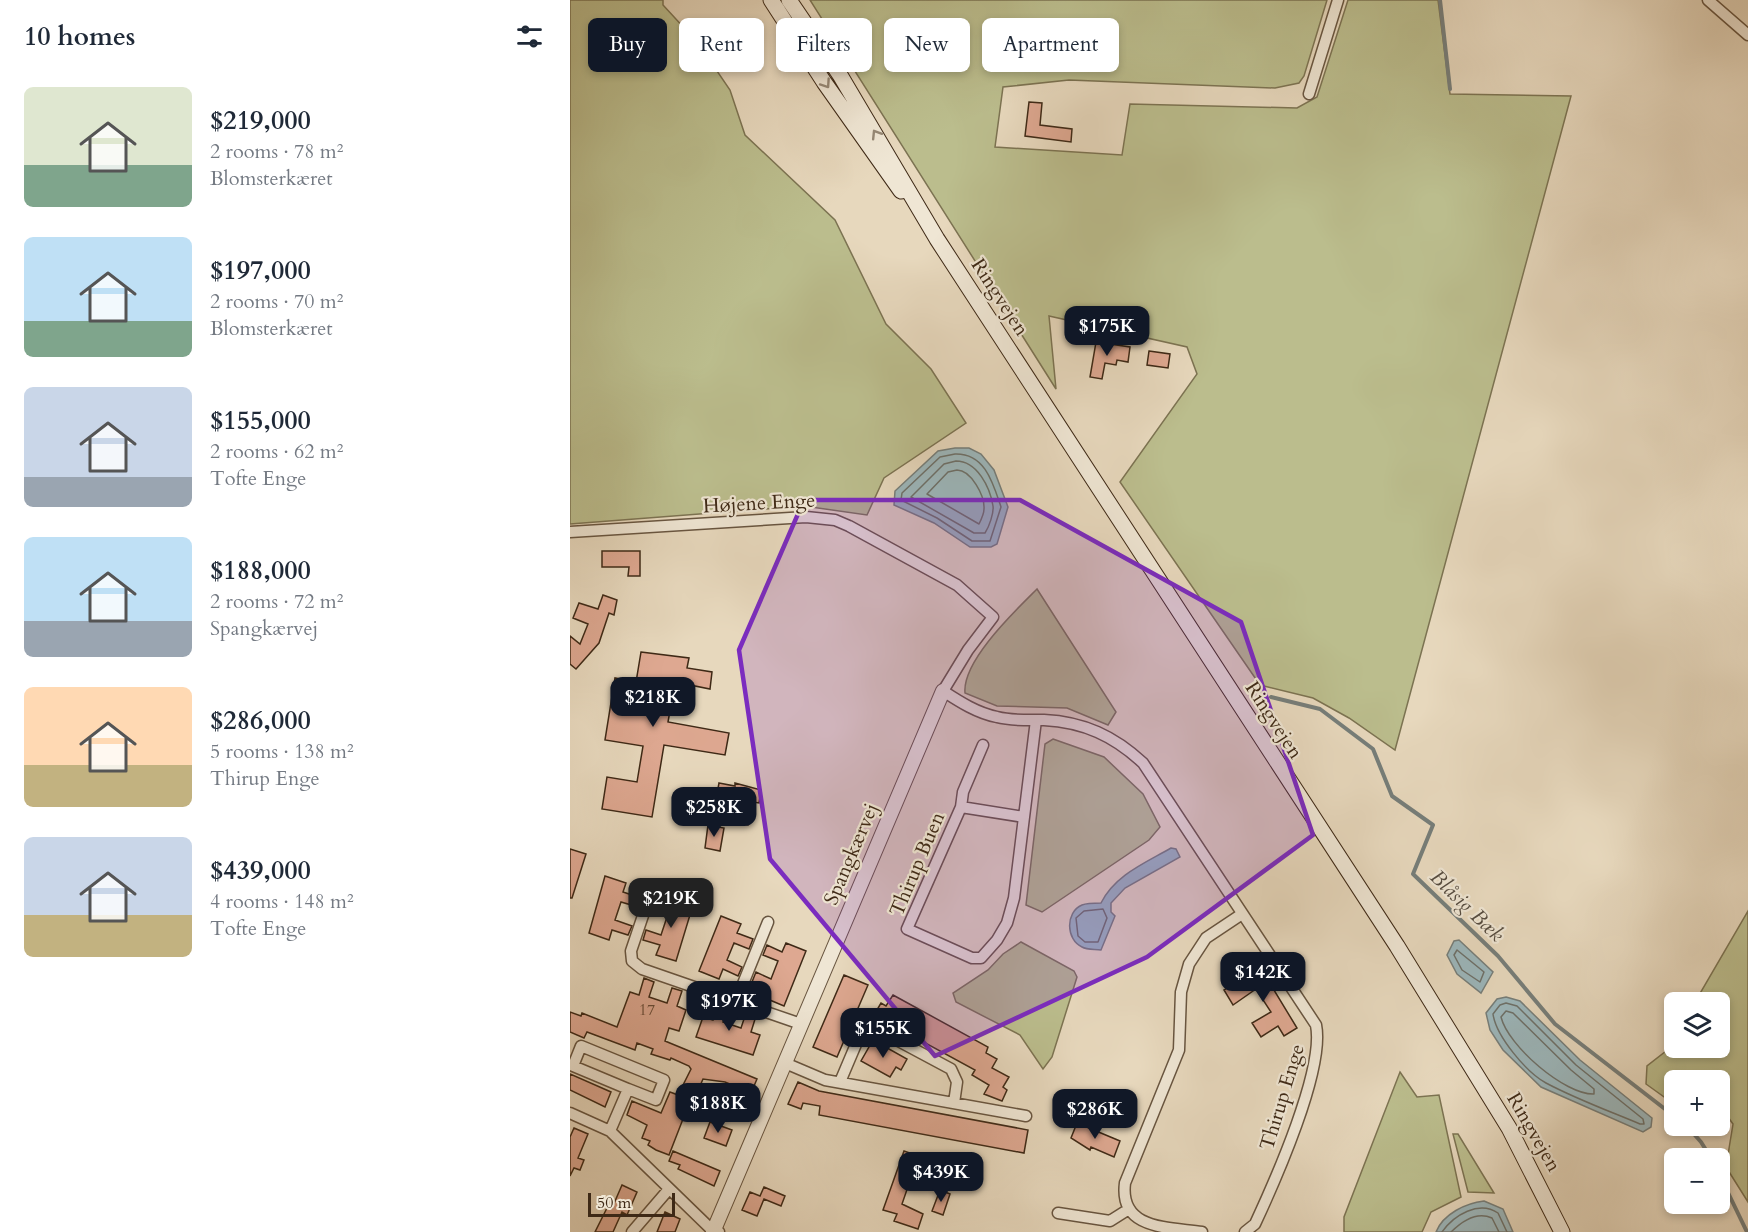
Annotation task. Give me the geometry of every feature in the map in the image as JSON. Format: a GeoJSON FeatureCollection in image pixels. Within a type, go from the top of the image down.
{"type":"FeatureCollection","features":[{"type":"Feature","properties":{"kind":"main road","name":"Ringvejen"},"geometry":{"type":"LineString","coordinates":[[771,0],[857,129],[937,239]]}},
{"type":"Feature","properties":{"kind":"main road","name":"Ringvejen"},"geometry":{"type":"LineString","coordinates":[[789,0],[852,95],[937,239],[1397,946],[1509,1128],[1562,1232]]}},
{"type":"Feature","properties":{"kind":"street"},"geometry":{"type":"LineString","coordinates":[[1309,94],[1338,0]]}},
{"type":"Feature","properties":{"kind":"street"},"geometry":{"type":"LineString","coordinates":[[1708,0],[1748,35]]}},
{"type":"Feature","properties":{"kind":"street","name":"Højene Enge"},"geometry":{"type":"LineString","coordinates":[[570,532],[823,517],[849,526],[957,585],[993,617]]}},
{"type":"Feature","properties":{"kind":"street","name":"Spangkærvej"},"geometry":{"type":"LineString","coordinates":[[715,1232],[784,1063],[943,692],[968,650],[993,617]]}},
{"type":"Feature","properties":{"kind":"street","name":"Thirup Enge"},"geometry":{"type":"LineString","coordinates":[[943,692],[973,709],[998,718],[1065,721],[1091,728],[1128,749],[1143,763],[1312,1016],[1316,1025],[1318,1044],[1292,1138],[1255,1224],[1245,1232]]}},
{"type":"Feature","properties":{"kind":"street"},"geometry":{"type":"LineString","coordinates":[[1024,817],[1036,720]]}},
{"type":"Feature","properties":{"kind":"street","name":"Thirup Buen"},"geometry":{"type":"LineString","coordinates":[[961,807],[1024,817],[1014,898],[997,940],[981,958],[972,958],[906,929],[961,807],[963,792],[983,745]]}},
{"type":"Feature","properties":{"kind":"street"},"geometry":{"type":"LineString","coordinates":[[653,886],[631,951],[632,961],[642,969],[801,1024]]}},
{"type":"Feature","properties":{"kind":"street"},"geometry":{"type":"LineString","coordinates":[[1202,1232],[1139,1221],[1129,1209],[1123,1196],[1125,1182],[1179,1050],[1181,992],[1189,964],[1206,938],[1242,914]]}},
{"type":"Feature","properties":{"kind":"street"},"geometry":{"type":"LineString","coordinates":[[736,1001],[768,922]]}},
{"type":"Feature","properties":{"kind":"street"},"geometry":{"type":"LineString","coordinates":[[840,1082],[865,1023],[951,1069],[957,1082],[954,1103]]}},
{"type":"Feature","properties":{"kind":"street"},"geometry":{"type":"LineString","coordinates":[[581,1046],[664,1080],[656,1100],[628,1089],[573,1066],[581,1046]]}},
{"type":"Feature","properties":{"kind":"street"},"geometry":{"type":"LineString","coordinates":[[784,1063],[825,1080],[1026,1116]]}},
{"type":"Feature","properties":{"kind":"street"},"geometry":{"type":"LineString","coordinates":[[610,1131],[628,1089]]}},
{"type":"Feature","properties":{"kind":"street"},"geometry":{"type":"LineString","coordinates":[[705,1097],[763,1115]]}},
{"type":"Feature","properties":{"kind":"street"},"geometry":{"type":"LineString","coordinates":[[570,1113],[610,1131],[715,1232]]}},
{"type":"Feature","properties":{"kind":"street"},"geometry":{"type":"LineString","coordinates":[[632,1232],[669,1189]]}},
{"type":"Feature","properties":{"kind":"street"},"geometry":{"type":"LineString","coordinates":[[1058,1213],[1110,1221],[1129,1209]]}},
{"type":"Feature","properties":{"kind":"highlighted area"},"geometry":{"type":"Polygon","coordinates":[[[804,500],[1020,500],[1241,622],[1313,835],[1147,957],[935,1056],[770,859],[739,650],[804,500]]]}},
{"type":"Feature","properties":{"kind":"green space"},"geometry":{"type":"Polygon","coordinates":[[[570,0],[663,0],[663,5],[679,22],[679,72],[718,72],[730,90],[745,135],[835,220],[886,324],[931,369],[966,423],[884,478],[867,515],[804,506],[570,524],[570,0]]]}},
{"type":"Feature","properties":{"kind":"green space"},"geometry":{"type":"Polygon","coordinates":[[[810,0],[1327,0],[1304,76],[1299,83],[1275,88],[1069,80],[1003,87],[995,147],[1122,155],[1130,104],[1297,108],[1317,97],[1348,0],[1438,0],[1450,94],[1571,96],[1395,750],[1349,718],[1313,698],[1260,685],[1120,482],[1197,374],[1187,347],[1049,316],[1056,389],[856,72],[872,72],[872,18],[821,18],[810,0]]]}},
{"type":"Feature","properties":{"kind":"green space"},"geometry":{"type":"Polygon","coordinates":[[[1037,589],[1116,712],[1108,725],[1067,708],[997,706],[965,693],[966,680],[981,652],[1004,623],[1037,589]]]}},
{"type":"Feature","properties":{"kind":"green space"},"geometry":{"type":"Polygon","coordinates":[[[1053,739],[1104,757],[1143,794],[1160,827],[1149,840],[1042,912],[1026,905],[1045,744],[1053,739]]]}},
{"type":"Feature","properties":{"kind":"green space"},"geometry":{"type":"Polygon","coordinates":[[[1748,911],[1748,1202],[1730,1173],[1729,1148],[1733,1124],[1730,1120],[1730,1070],[1664,1070],[1664,1097],[1646,1084],[1647,1066],[1664,1053],[1664,1058],[1730,1058],[1730,992],[1701,992],[1748,911]]]}},
{"type":"Feature","properties":{"kind":"green space"},"geometry":{"type":"Polygon","coordinates":[[[1021,942],[1074,971],[1077,977],[1052,1057],[1043,1069],[1020,1035],[956,1002],[953,993],[988,970],[1003,954],[1021,942]]]}},
{"type":"Feature","properties":{"kind":"green space"},"geometry":{"type":"Polygon","coordinates":[[[1400,1072],[1417,1097],[1439,1095],[1461,1197],[1431,1212],[1422,1232],[1344,1232],[1344,1217],[1400,1072]]]}},
{"type":"Feature","properties":{"kind":"green space"},"geometry":{"type":"Polygon","coordinates":[[[1453,1134],[1458,1134],[1494,1193],[1468,1192],[1453,1134]]]}},
{"type":"Feature","properties":{"kind":"water"},"geometry":{"type":"Polygon","coordinates":[[[969,448],[981,454],[994,470],[1008,507],[997,544],[991,547],[970,547],[934,523],[894,505],[895,491],[938,451],[969,448]]]}},
{"type":"Feature","properties":{"kind":"water"},"geometry":{"type":"Polygon","coordinates":[[[1171,848],[1176,849],[1180,857],[1125,888],[1111,903],[1111,912],[1115,916],[1101,950],[1086,949],[1077,943],[1070,932],[1070,920],[1076,909],[1084,904],[1101,903],[1122,877],[1171,848]]]}},
{"type":"Feature","properties":{"kind":"water"},"geometry":{"type":"Polygon","coordinates":[[[1459,940],[1493,972],[1481,993],[1457,974],[1447,955],[1454,941],[1459,940]]]}},
{"type":"Feature","properties":{"kind":"water"},"geometry":{"type":"Polygon","coordinates":[[[1506,997],[1520,1001],[1580,1060],[1652,1118],[1651,1127],[1643,1132],[1541,1087],[1503,1050],[1490,1030],[1486,1013],[1497,999],[1506,997]]]}},
{"type":"Feature","properties":{"kind":"water"},"geometry":{"type":"Polygon","coordinates":[[[1484,1201],[1503,1209],[1513,1232],[1436,1232],[1444,1220],[1456,1211],[1470,1204],[1484,1201]]]}},
{"type":"Feature","properties":{"kind":"building"},"geometry":{"type":"Polygon","coordinates":[[[1029,102],[1042,103],[1040,125],[1072,129],[1071,142],[1025,136],[1029,102]]]}},
{"type":"Feature","properties":{"kind":"building"},"geometry":{"type":"Polygon","coordinates":[[[1096,342],[1130,347],[1128,362],[1117,360],[1116,365],[1105,363],[1102,379],[1090,377],[1096,342]]]}},
{"type":"Feature","properties":{"kind":"building"},"geometry":{"type":"Polygon","coordinates":[[[1149,351],[1170,354],[1168,368],[1147,365],[1149,351]]]}},
{"type":"Feature","properties":{"kind":"building"},"geometry":{"type":"Polygon","coordinates":[[[602,551],[640,551],[640,576],[628,576],[629,567],[602,567],[602,551]]]}},
{"type":"Feature","properties":{"kind":"building"},"geometry":{"type":"Polygon","coordinates":[[[603,595],[617,600],[614,615],[609,613],[599,643],[576,669],[570,664],[570,636],[580,644],[588,624],[573,618],[579,603],[598,609],[603,595]]]}},
{"type":"Feature","properties":{"kind":"building"},"geometry":{"type":"Polygon","coordinates":[[[641,652],[689,658],[687,668],[712,672],[710,689],[675,682],[668,722],[729,733],[725,755],[664,745],[652,817],[602,809],[607,777],[637,782],[643,746],[605,740],[615,678],[636,682],[641,652]]]}},
{"type":"Feature","properties":{"kind":"building"},"geometry":{"type":"Polygon","coordinates":[[[719,783],[735,786],[735,783],[761,790],[759,803],[753,802],[748,825],[730,822],[733,804],[720,800],[721,795],[717,794],[719,783]]]}},
{"type":"Feature","properties":{"kind":"building"},"geometry":{"type":"Polygon","coordinates":[[[708,825],[724,828],[720,851],[705,848],[708,825]]]}},
{"type":"Feature","properties":{"kind":"building"},"geometry":{"type":"Polygon","coordinates":[[[570,849],[586,854],[572,898],[570,898],[570,849]]]}},
{"type":"Feature","properties":{"kind":"building"},"geometry":{"type":"Polygon","coordinates":[[[605,876],[626,883],[623,892],[641,898],[638,907],[621,902],[615,920],[632,926],[628,935],[612,930],[609,940],[589,933],[605,876]]]}},
{"type":"Feature","properties":{"kind":"building"},"geometry":{"type":"Polygon","coordinates":[[[673,898],[693,905],[676,961],[656,955],[660,945],[643,940],[646,930],[661,935],[667,917],[652,912],[655,903],[670,908],[673,898]]]}},
{"type":"Feature","properties":{"kind":"building"},"geometry":{"type":"Polygon","coordinates":[[[721,916],[741,924],[737,933],[753,939],[749,949],[734,943],[727,960],[742,967],[738,976],[723,969],[719,979],[699,971],[721,916]]]}},
{"type":"Feature","properties":{"kind":"building"},"geometry":{"type":"Polygon","coordinates":[[[786,943],[806,951],[784,1006],[765,998],[769,989],[752,982],[756,972],[771,979],[778,961],[763,955],[767,945],[782,952],[786,943]]]}},
{"type":"Feature","properties":{"kind":"building"},"geometry":{"type":"Polygon","coordinates":[[[1260,967],[1297,1028],[1284,1036],[1278,1026],[1261,1037],[1252,1023],[1271,1012],[1256,989],[1233,1005],[1224,990],[1260,967]]]}},
{"type":"Feature","properties":{"kind":"building"},"geometry":{"type":"Polygon","coordinates":[[[844,975],[868,985],[837,1057],[813,1047],[844,975]]]}},
{"type":"Feature","properties":{"kind":"building"},"geometry":{"type":"Polygon","coordinates":[[[644,978],[654,982],[649,997],[667,1003],[672,988],[682,991],[677,1006],[686,1010],[679,1031],[669,1028],[665,1041],[757,1079],[751,1093],[725,1082],[703,1079],[693,1102],[690,1101],[669,1155],[648,1145],[650,1141],[642,1138],[647,1125],[627,1115],[632,1101],[661,1113],[670,1092],[678,1095],[691,1069],[689,1066],[671,1058],[670,1060],[651,1054],[653,1049],[637,1043],[635,1050],[587,1032],[584,1038],[570,1032],[570,1012],[581,1016],[582,1013],[617,1027],[630,992],[639,995],[644,978]]]}},
{"type":"Feature","properties":{"kind":"building"},"geometry":{"type":"Polygon","coordinates":[[[893,995],[988,1047],[986,1053],[997,1059],[992,1068],[1009,1077],[1003,1087],[1007,1090],[1002,1101],[984,1094],[989,1085],[972,1075],[975,1070],[874,1015],[881,1003],[886,1006],[893,995]]]}},
{"type":"Feature","properties":{"kind":"building"},"geometry":{"type":"Polygon","coordinates":[[[719,1004],[729,1007],[723,1022],[741,1028],[746,1013],[756,1016],[751,1032],[760,1035],[753,1055],[696,1037],[703,1017],[713,1020],[719,1004]]]}},
{"type":"Feature","properties":{"kind":"building"},"geometry":{"type":"Polygon","coordinates":[[[873,1040],[907,1059],[901,1070],[896,1067],[890,1077],[861,1061],[873,1040]]]}},
{"type":"Feature","properties":{"kind":"building"},"geometry":{"type":"Polygon","coordinates":[[[570,1074],[611,1092],[605,1107],[570,1090],[570,1074]]]}},
{"type":"Feature","properties":{"kind":"building"},"geometry":{"type":"Polygon","coordinates":[[[798,1082],[819,1091],[1028,1130],[1024,1153],[819,1115],[820,1106],[803,1103],[801,1109],[788,1104],[798,1082]]]}},
{"type":"Feature","properties":{"kind":"building"},"geometry":{"type":"Polygon","coordinates":[[[710,1122],[732,1130],[726,1146],[704,1138],[710,1122]]]}},
{"type":"Feature","properties":{"kind":"building"},"geometry":{"type":"Polygon","coordinates":[[[1077,1123],[1120,1141],[1114,1157],[1091,1147],[1090,1150],[1071,1138],[1077,1123]]]}},
{"type":"Feature","properties":{"kind":"building"},"geometry":{"type":"Polygon","coordinates":[[[574,1128],[588,1134],[578,1158],[584,1160],[580,1170],[574,1168],[570,1176],[570,1137],[574,1128]]]}},
{"type":"Feature","properties":{"kind":"building"},"geometry":{"type":"Polygon","coordinates":[[[673,1151],[720,1171],[714,1186],[678,1169],[680,1165],[669,1161],[673,1151]]]}},
{"type":"Feature","properties":{"kind":"building"},"geometry":{"type":"Polygon","coordinates":[[[904,1151],[943,1165],[937,1184],[912,1175],[902,1204],[923,1214],[918,1229],[894,1221],[897,1214],[883,1210],[904,1151]]]}},
{"type":"Feature","properties":{"kind":"building"},"geometry":{"type":"Polygon","coordinates":[[[622,1185],[637,1192],[627,1215],[622,1212],[613,1232],[595,1232],[608,1206],[612,1208],[622,1185]]]}},
{"type":"Feature","properties":{"kind":"building"},"geometry":{"type":"Polygon","coordinates":[[[764,1187],[785,1196],[781,1206],[764,1199],[757,1216],[742,1210],[750,1192],[760,1196],[764,1187]]]}},
{"type":"Feature","properties":{"kind":"building"},"geometry":{"type":"Polygon","coordinates":[[[940,1190],[950,1194],[943,1215],[932,1211],[940,1190]]]}},
{"type":"Feature","properties":{"kind":"building"},"geometry":{"type":"Polygon","coordinates":[[[665,1212],[680,1219],[675,1232],[657,1232],[665,1212]]]}},
{"type":"Feature","properties":{"kind":"waterway"},"geometry":{"type":"LineString","coordinates":[[1440,0],[1450,89]]}},
{"type":"Feature","properties":{"kind":"waterway","name":"Blåsig Bæk"},"geometry":{"type":"LineString","coordinates":[[1271,697],[1320,709],[1373,749],[1392,796],[1433,825],[1413,874],[1498,956],[1555,1024],[1664,1108]]}},
{"type":"Feature","properties":{"kind":"waterway","name":"Blåsig Bæk"},"geometry":{"type":"LineString","coordinates":[[1696,1136],[1705,1148]]}},
{"type":"Feature","properties":{"kind":"waterway","name":"Blåsig Bæk"},"geometry":{"type":"LineString","coordinates":[[1730,1197],[1747,1232]]}}]}
